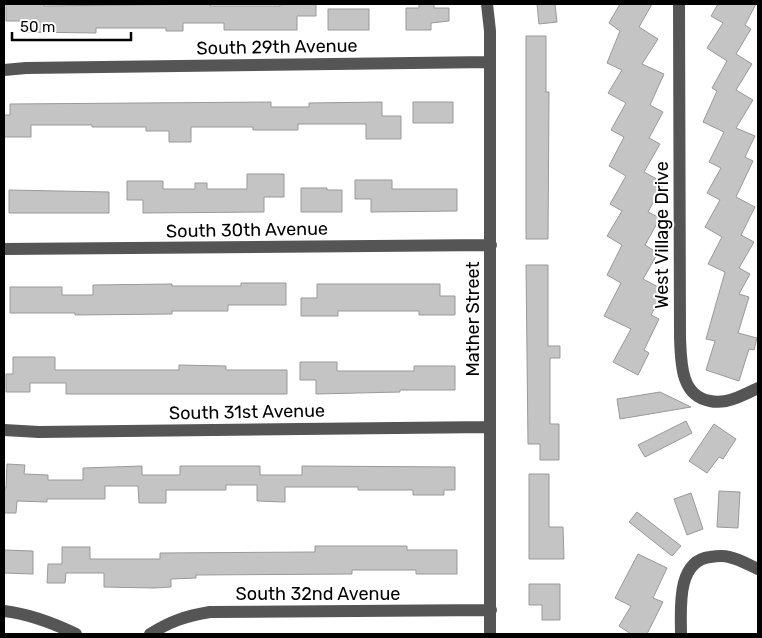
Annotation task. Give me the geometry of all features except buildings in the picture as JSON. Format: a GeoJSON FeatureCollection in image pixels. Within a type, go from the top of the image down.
{"type":"FeatureCollection","features":[{"type":"Feature","properties":{"kind":"street","name":"Mather Street"},"geometry":{"type":"LineString","coordinates":[[487,4],[490,31],[490,634]]}},
{"type":"Feature","properties":{"kind":"street","name":"West Village Drive"},"geometry":{"type":"LineString","coordinates":[[679,4],[680,337],[682,372],[688,386],[696,395],[704,400],[727,401],[758,388]]}},
{"type":"Feature","properties":{"kind":"street","name":"South 29th Avenue"},"geometry":{"type":"LineString","coordinates":[[4,70],[26,68],[490,62]]}},
{"type":"Feature","properties":{"kind":"street","name":"South 30th Avenue"},"geometry":{"type":"LineString","coordinates":[[4,250],[491,245]]}},
{"type":"Feature","properties":{"kind":"street","name":"South 31st Avenue"},"geometry":{"type":"LineString","coordinates":[[4,430],[39,432],[490,427]]}},
{"type":"Feature","properties":{"kind":"street"},"geometry":{"type":"LineString","coordinates":[[681,634],[681,603],[684,580],[690,569],[698,561],[705,558],[729,557],[758,569]]}},
{"type":"Feature","properties":{"kind":"street","name":"South 32nd Avenue"},"geometry":{"type":"LineString","coordinates":[[150,634],[186,616],[210,612],[491,610]]}},
{"type":"Feature","properties":{"kind":"street"},"geometry":{"type":"LineString","coordinates":[[4,611],[32,616],[76,634]]}}]}
